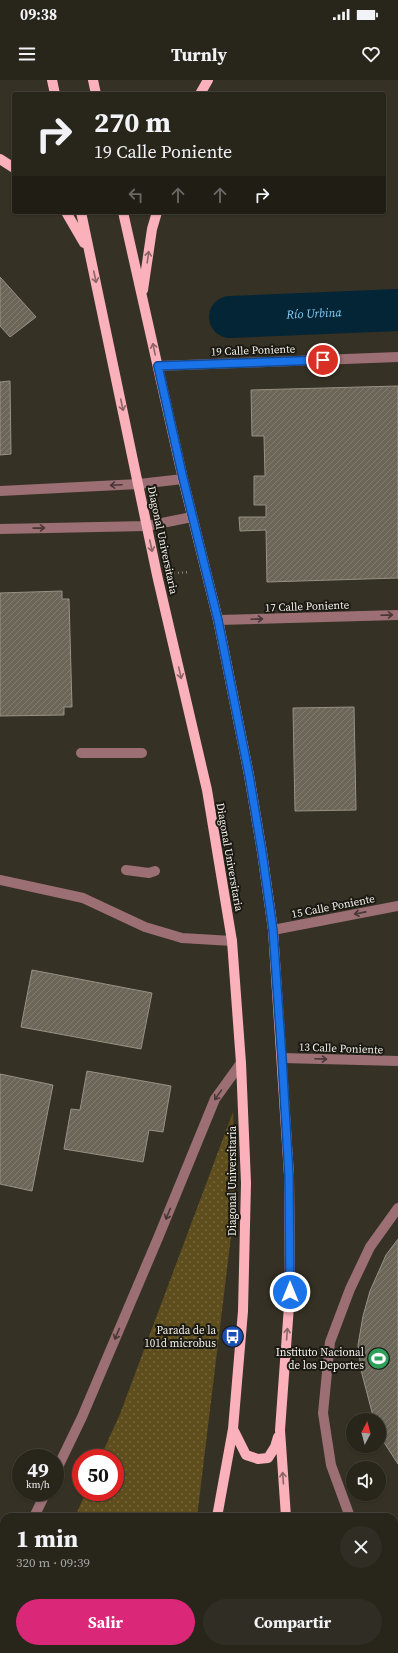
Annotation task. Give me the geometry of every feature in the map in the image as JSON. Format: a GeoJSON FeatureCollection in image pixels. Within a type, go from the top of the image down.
{"type":"FeatureCollection","features":[{"type":"Feature","properties":{"kind":"main road"},"geometry":{"type":"LineString","coordinates":[[52,80],[55,92]]}},
{"type":"Feature","properties":{"kind":"main road"},"geometry":{"type":"LineString","coordinates":[[93,80],[96,92]]}},
{"type":"Feature","properties":{"kind":"main road"},"geometry":{"type":"LineString","coordinates":[[201,92],[208,80]]}},
{"type":"Feature","properties":{"kind":"main road"},"geometry":{"type":"LineString","coordinates":[[0,159],[12,167]]}},
{"type":"Feature","properties":{"kind":"main road"},"geometry":{"type":"LineString","coordinates":[[67,214],[90,254]]}},
{"type":"Feature","properties":{"kind":"main road","name":"Diagonal Universitaria"},"geometry":{"type":"LineString","coordinates":[[81,214],[157,575],[207,790],[232,941],[241,1064],[246,1183],[243,1311],[233,1429],[218,1513]]}},
{"type":"Feature","properties":{"kind":"main road"},"geometry":{"type":"LineString","coordinates":[[123,214],[192,517],[218,620],[249,775],[273,930],[289,1175],[290,1292],[280,1430],[286,1513]]}},
{"type":"Feature","properties":{"kind":"main road"},"geometry":{"type":"LineString","coordinates":[[142,296],[152,229],[156,214]]}},
{"type":"Feature","properties":{"kind":"main road"},"geometry":{"type":"LineString","coordinates":[[233,1429],[246,1455],[258,1459],[268,1458],[275,1447],[280,1430]]}},
{"type":"Feature","properties":{"kind":"street","name":"19 Calle Poniente"},"geometry":{"type":"LineString","coordinates":[[158,366],[398,357]]}},
{"type":"Feature","properties":{"kind":"street"},"geometry":{"type":"LineString","coordinates":[[0,491],[139,484],[183,478]]}},
{"type":"Feature","properties":{"kind":"street"},"geometry":{"type":"LineString","coordinates":[[0,529],[147,526],[192,517]]}},
{"type":"Feature","properties":{"kind":"street","name":"17 Calle Poniente"},"geometry":{"type":"LineString","coordinates":[[218,620],[398,615]]}},
{"type":"Feature","properties":{"kind":"street"},"geometry":{"type":"LineString","coordinates":[[81,753],[142,754]]}},
{"type":"Feature","properties":{"kind":"street"},"geometry":{"type":"LineString","coordinates":[[126,870],[149,873],[155,871]]}},
{"type":"Feature","properties":{"kind":"street"},"geometry":{"type":"LineString","coordinates":[[0,880],[83,898],[145,927],[182,938],[232,941]]}},
{"type":"Feature","properties":{"kind":"street","name":"15 Calle Poniente"},"geometry":{"type":"LineString","coordinates":[[273,930],[398,906]]}},
{"type":"Feature","properties":{"kind":"street","name":"13 Calle Poniente"},"geometry":{"type":"LineString","coordinates":[[282,1058],[398,1061]]}},
{"type":"Feature","properties":{"kind":"street"},"geometry":{"type":"LineString","coordinates":[[64,1454],[85,1409],[158,1238],[215,1099],[241,1064]]}},
{"type":"Feature","properties":{"kind":"street"},"geometry":{"type":"LineString","coordinates":[[349,1513],[331,1466],[323,1413],[330,1342],[350,1289],[370,1247],[398,1208]]}},
{"type":"Feature","properties":{"kind":"street"},"geometry":{"type":"LineString","coordinates":[[36,1513],[42,1501]]}},
{"type":"Feature","properties":{"kind":"path"},"geometry":{"type":"LineString","coordinates":[[157,575],[205,571]]}},
{"type":"Feature","properties":{"kind":"shaded area"},"geometry":{"type":"Polygon","coordinates":[[[233,1112],[236,1195],[197,1513],[77,1513],[82,1501],[124,1501],[124,1449],[104,1449],[120,1414],[233,1112]]]}},
{"type":"Feature","properties":{"kind":"building"},"geometry":{"type":"Polygon","coordinates":[[[0,277],[36,317],[10,337],[0,326],[0,277]]]}},
{"type":"Feature","properties":{"kind":"building"},"geometry":{"type":"Polygon","coordinates":[[[10,381],[11,454],[0,455],[0,382],[10,381]]]}},
{"type":"Feature","properties":{"kind":"building"},"geometry":{"type":"Polygon","coordinates":[[[398,386],[398,578],[267,582],[266,530],[240,531],[239,517],[266,517],[266,505],[254,505],[254,476],[265,476],[264,436],[252,436],[251,390],[398,386]]]}},
{"type":"Feature","properties":{"kind":"building"},"geometry":{"type":"Polygon","coordinates":[[[62,591],[62,599],[69,599],[72,707],[64,707],[64,715],[0,716],[0,593],[62,591]]]}},
{"type":"Feature","properties":{"kind":"building"},"geometry":{"type":"Polygon","coordinates":[[[354,707],[356,810],[295,811],[293,708],[354,707]]]}},
{"type":"Feature","properties":{"kind":"building"},"geometry":{"type":"Polygon","coordinates":[[[32,970],[152,993],[141,1049],[21,1027],[32,970]]]}},
{"type":"Feature","properties":{"kind":"building"},"geometry":{"type":"Polygon","coordinates":[[[87,1071],[171,1086],[163,1132],[149,1130],[143,1162],[64,1149],[71,1109],[80,1110],[87,1071]]]}},
{"type":"Feature","properties":{"kind":"building"},"geometry":{"type":"Polygon","coordinates":[[[0,1074],[53,1085],[32,1191],[0,1184],[0,1074]]]}},
{"type":"Feature","properties":{"kind":"building","name":"Instituto Nacional de los Deportes"},"geometry":{"type":"Polygon","coordinates":[[[398,1239],[398,1464],[386,1446],[386,1413],[372,1413],[361,1370],[358,1345],[363,1316],[370,1291],[386,1255],[398,1239]]]}},
{"type":"Feature","properties":{"kind":"waterway","name":"Río Urbina"},"geometry":{"type":"LineString","coordinates":[[230,317],[398,310]]}},
{"type":"Feature","properties":{"kind":"place","name":"Parada de la 101d microbus"},"geometry":{"type":"Point","coordinates":[232,1336]}},
{"type":"Feature","properties":{"kind":"place","name":"Instituto Nacional de los Deportes"},"geometry":{"type":"Point","coordinates":[379,1358]}},
{"type":"Feature","properties":{"kind":"route"},"geometry":{"type":"LineString","coordinates":[[290,1292],[289,1175],[282,1058],[273,930],[262,852],[249,775],[218,620],[183,478],[158,366],[323,360]]}}]}
